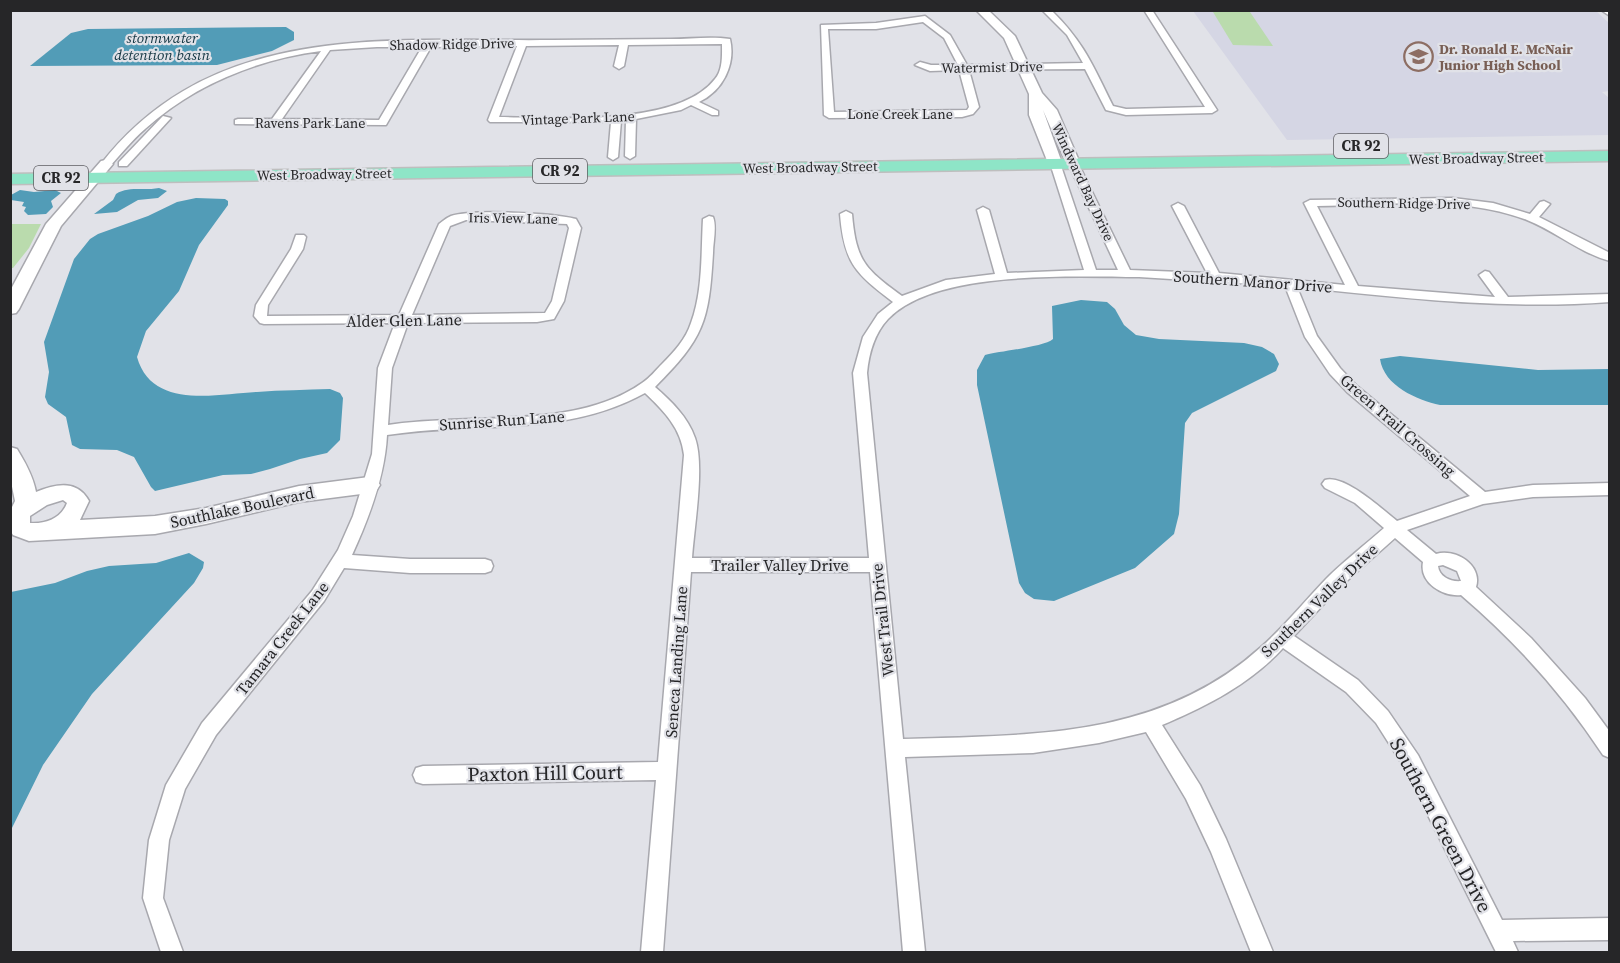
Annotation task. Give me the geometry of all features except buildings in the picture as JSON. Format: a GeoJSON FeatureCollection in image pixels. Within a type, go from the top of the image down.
{"type":"FeatureCollection","features":[{"type":"Feature","properties":{"kind":"main road","name":"West Broadway Street"},"geometry":{"type":"LineString","coordinates":[[10,179],[104,173],[1052,157],[1610,143]]}},
{"type":"Feature","properties":{"kind":"main road","name":"West Broadway Street"},"geometry":{"type":"LineString","coordinates":[[123,164],[630,156],[1052,157]]}},
{"type":"Feature","properties":{"kind":"main road","name":"West Broadway Street"},"geometry":{"type":"LineString","coordinates":[[1070,156],[1610,156]]}},
{"type":"Feature","properties":{"kind":"main road","name":"CR 92"},"geometry":{"type":"LineString","coordinates":[[104,173],[123,164]]}},
{"type":"Feature","properties":{"kind":"main road","name":"West Broadway Street"},"geometry":{"type":"LineString","coordinates":[[10,165],[104,173]]}},
{"type":"Feature","properties":{"kind":"street","name":"Windward Bay Drive"},"geometry":{"type":"LineString","coordinates":[[981,10],[1009,36],[1036,94],[1050,110],[1125,273]]}},
{"type":"Feature","properties":{"kind":"street"},"geometry":{"type":"LineString","coordinates":[[1046,10],[1070,33],[1106,105],[1113,110],[1126,112],[1212,110],[1148,10]]}},
{"type":"Feature","properties":{"kind":"street","name":"Lone Creek Lane"},"geometry":{"type":"LineString","coordinates":[[925,19],[952,40],[961,64],[974,106],[970,112],[962,114],[829,115],[824,27],[876,26],[925,19]]}},
{"type":"Feature","properties":{"kind":"street","name":"Shadow Ridge Drive"},"geometry":{"type":"LineString","coordinates":[[104,173],[149,120],[216,78],[276,55],[326,46],[727,41]]}},
{"type":"Feature","properties":{"kind":"street","name":"Vintage Park Lane"},"geometry":{"type":"LineString","coordinates":[[523,43],[493,120],[616,118],[667,111],[692,102],[711,90],[720,80],[725,70],[727,41]]}},
{"type":"Feature","properties":{"kind":"street"},"geometry":{"type":"LineString","coordinates":[[619,66],[624,42]]}},
{"type":"Feature","properties":{"kind":"street","name":"Ravens Park Lane"},"geometry":{"type":"LineString","coordinates":[[238,122],[382,123],[428,44]]}},
{"type":"Feature","properties":{"kind":"street"},"geometry":{"type":"LineString","coordinates":[[274,123],[325,53],[326,46]]}},
{"type":"Feature","properties":{"kind":"street","name":"Watermist Drive"},"geometry":{"type":"LineString","coordinates":[[961,64],[1086,63]]}},
{"type":"Feature","properties":{"kind":"street","name":"Windward Bay Drive"},"geometry":{"type":"LineString","coordinates":[[1036,94],[1036,115],[1091,273]]}},
{"type":"Feature","properties":{"kind":"street","name":"Shadow Ridge Drive"},"geometry":{"type":"LineString","coordinates":[[123,164],[187,97]]}},
{"type":"Feature","properties":{"kind":"street"},"geometry":{"type":"LineString","coordinates":[[692,102],[715,113]]}},
{"type":"Feature","properties":{"kind":"street"},"geometry":{"type":"LineString","coordinates":[[630,156],[631,117]]}},
{"type":"Feature","properties":{"kind":"street"},"geometry":{"type":"LineString","coordinates":[[613,157],[616,118]]}},
{"type":"Feature","properties":{"kind":"street"},"geometry":{"type":"LineString","coordinates":[[10,309],[40,253],[46,236],[61,214],[104,173]]}},
{"type":"Feature","properties":{"kind":"street","name":"Southern Ridge Drive"},"geometry":{"type":"LineString","coordinates":[[1353,289],[1310,203],[1454,201],[1493,206],[1532,218],[1610,258]]}},
{"type":"Feature","properties":{"kind":"street"},"geometry":{"type":"LineString","coordinates":[[1532,218],[1544,204]]}},
{"type":"Feature","properties":{"kind":"street"},"geometry":{"type":"LineString","coordinates":[[1178,206],[1215,277]]}},
{"type":"Feature","properties":{"kind":"street"},"geometry":{"type":"LineString","coordinates":[[983,210],[1002,277]]}},
{"type":"Feature","properties":{"kind":"street"},"geometry":{"type":"LineString","coordinates":[[846,214],[847,237],[852,257],[869,277],[901,302]]}},
{"type":"Feature","properties":{"kind":"street","name":"Iris View Lane"},"geometry":{"type":"LineString","coordinates":[[453,219],[556,218],[572,221],[575,228],[573,238],[558,301],[550,316]]}},
{"type":"Feature","properties":{"kind":"street","name":"Tamara Creek Lane"},"geometry":{"type":"LineString","coordinates":[[172,952],[153,898],[159,840],[176,785],[209,729],[318,596],[340,561],[361,516],[379,454],[385,368],[403,320],[445,224],[453,219]]}},
{"type":"Feature","properties":{"kind":"street","name":"Sunrise Run Lane"},"geometry":{"type":"LineString","coordinates":[[380,431],[402,426],[531,421],[575,415],[608,406],[646,387],[669,367],[686,345],[699,321],[709,219]]}},
{"type":"Feature","properties":{"kind":"street","name":"Alder Glen Lane"},"geometry":{"type":"LineString","coordinates":[[300,237],[297,249],[262,305],[260,316],[264,320],[272,322],[550,316]]}},
{"type":"Feature","properties":{"kind":"street","name":"Southern Manor Drive"},"geometry":{"type":"LineString","coordinates":[[901,302],[932,288],[969,280],[1091,273],[1215,277],[1504,300],[1610,298]]}},
{"type":"Feature","properties":{"kind":"street"},"geometry":{"type":"LineString","coordinates":[[1485,275],[1504,300]]}},
{"type":"Feature","properties":{"kind":"street","name":"Green Trail Crossing"},"geometry":{"type":"LineString","coordinates":[[1289,282],[1311,337],[1335,371],[1352,389],[1430,452],[1482,498]]}},
{"type":"Feature","properties":{"kind":"street","name":"West Trail Drive"},"geometry":{"type":"LineString","coordinates":[[901,302],[871,330],[861,356],[860,373],[914,952]]}},
{"type":"Feature","properties":{"kind":"street","name":"Seneca Landing Lane"},"geometry":{"type":"LineString","coordinates":[[646,387],[669,408],[681,425],[690,446],[683,565],[652,952]]}},
{"type":"Feature","properties":{"kind":"street"},"geometry":{"type":"LineString","coordinates":[[10,454],[22,477],[26,492],[27,524]]}},
{"type":"Feature","properties":{"kind":"street","name":"Southlake Boulevard"},"geometry":{"type":"LineString","coordinates":[[22,477],[54,493],[70,494],[78,501],[77,507],[86,517],[114,527]]}},
{"type":"Feature","properties":{"kind":"street"},"geometry":{"type":"LineString","coordinates":[[1330,484],[1360,499],[1433,561]]}},
{"type":"Feature","properties":{"kind":"street","name":"Southlake Boulevard"},"geometry":{"type":"LineString","coordinates":[[27,524],[114,527],[184,520],[299,494],[369,485]]}},
{"type":"Feature","properties":{"kind":"street","name":"Southern Valley Drive"},"geometry":{"type":"LineString","coordinates":[[895,748],[1034,744],[1099,734],[1150,722],[1197,702],[1229,682],[1266,654],[1333,582],[1395,528],[1482,498],[1533,491],[1610,489]]}},
{"type":"Feature","properties":{"kind":"street"},"geometry":{"type":"LineString","coordinates":[[10,542],[27,524],[38,499],[54,493]]}},
{"type":"Feature","properties":{"kind":"street"},"geometry":{"type":"LineString","coordinates":[[27,524],[68,520],[77,507]]}},
{"type":"Feature","properties":{"kind":"street"},"geometry":{"type":"LineString","coordinates":[[1466,588],[1469,585],[1470,576],[1462,566],[1443,558],[1430,564],[1431,573],[1440,583],[1454,589],[1466,588],[1499,616],[1547,664],[1578,700],[1610,749]]}},
{"type":"Feature","properties":{"kind":"street"},"geometry":{"type":"LineString","coordinates":[[340,561],[410,566],[485,566]]}},
{"type":"Feature","properties":{"kind":"street","name":"Trailer Valley Drive"},"geometry":{"type":"LineString","coordinates":[[683,565],[877,565]]}},
{"type":"Feature","properties":{"kind":"street","name":"Southern Green Drive"},"geometry":{"type":"LineString","coordinates":[[1282,638],[1352,686],[1382,717],[1412,761],[1507,952]]}},
{"type":"Feature","properties":{"kind":"street"},"geometry":{"type":"LineString","coordinates":[[1150,722],[1193,792],[1219,846],[1262,952]]}},
{"type":"Feature","properties":{"kind":"street","name":"Paxton Hill Court"},"geometry":{"type":"LineString","coordinates":[[423,775],[667,771]]}},
{"type":"Feature","properties":{"kind":"street"},"geometry":{"type":"LineString","coordinates":[[1496,931],[1610,928]]}},
{"type":"Feature","properties":{"kind":"shaded area","name":"Dr. Ronald E. McNair Junior High School"},"geometry":{"type":"Polygon","coordinates":[[[1193,11],[1596,11],[1609,23],[1609,91],[1602,92],[1609,98],[1609,135],[1287,140],[1193,11]]]}},
{"type":"Feature","properties":{"kind":"green space"},"geometry":{"type":"Polygon","coordinates":[[[1213,12],[1250,12],[1273,46],[1233,45],[1213,12]]]}},
{"type":"Feature","properties":{"kind":"green space"},"geometry":{"type":"Polygon","coordinates":[[[11,224],[41,224],[29,248],[13,268],[11,268],[11,224]]]}},
{"type":"Feature","properties":{"kind":"water","name":"stormwater detention basin"},"geometry":{"type":"Polygon","coordinates":[[[286,27],[294,32],[294,40],[272,51],[217,65],[30,66],[71,33],[88,29],[286,27]]]}},
{"type":"Feature","properties":{"kind":"water"},"geometry":{"type":"Polygon","coordinates":[[[159,188],[167,191],[158,198],[138,200],[117,212],[94,214],[121,192],[131,189],[159,188]]]}},
{"type":"Feature","properties":{"kind":"water"},"geometry":{"type":"Polygon","coordinates":[[[20,190],[34,192],[55,190],[61,193],[51,201],[53,207],[46,214],[28,215],[24,211],[26,207],[22,206],[24,202],[11,200],[11,195],[20,190]]]}},
{"type":"Feature","properties":{"kind":"water"},"geometry":{"type":"Polygon","coordinates":[[[196,198],[225,199],[228,205],[199,245],[179,291],[146,331],[137,357],[145,374],[156,385],[171,392],[187,395],[330,389],[340,393],[343,398],[340,440],[327,453],[270,469],[251,474],[223,475],[155,491],[134,457],[117,450],[80,449],[72,445],[66,417],[48,404],[45,397],[49,372],[44,342],[74,259],[90,239],[177,202],[196,198]]]}},
{"type":"Feature","properties":{"kind":"water"},"geometry":{"type":"Polygon","coordinates":[[[1081,300],[1107,302],[1115,309],[1124,325],[1136,335],[1159,339],[1244,343],[1262,347],[1274,354],[1279,364],[1276,371],[1192,413],[1185,423],[1179,514],[1174,534],[1135,568],[1054,601],[1034,599],[1025,593],[1019,583],[977,385],[977,370],[985,355],[1031,347],[1053,339],[1052,306],[1081,300]]]}},
{"type":"Feature","properties":{"kind":"water"},"geometry":{"type":"Polygon","coordinates":[[[1400,356],[1538,370],[1609,369],[1609,405],[1440,405],[1421,400],[1403,390],[1388,377],[1380,359],[1400,356]]]}},
{"type":"Feature","properties":{"kind":"water"},"geometry":{"type":"Polygon","coordinates":[[[189,553],[204,562],[194,583],[92,694],[43,765],[11,830],[11,592],[55,583],[87,571],[109,566],[156,563],[189,553]]]}},
{"type":"Feature","properties":{"kind":"place","name":"Dr. Ronald E. McNair Junior High School"},"geometry":{"type":"Point","coordinates":[1418,57]}}]}
